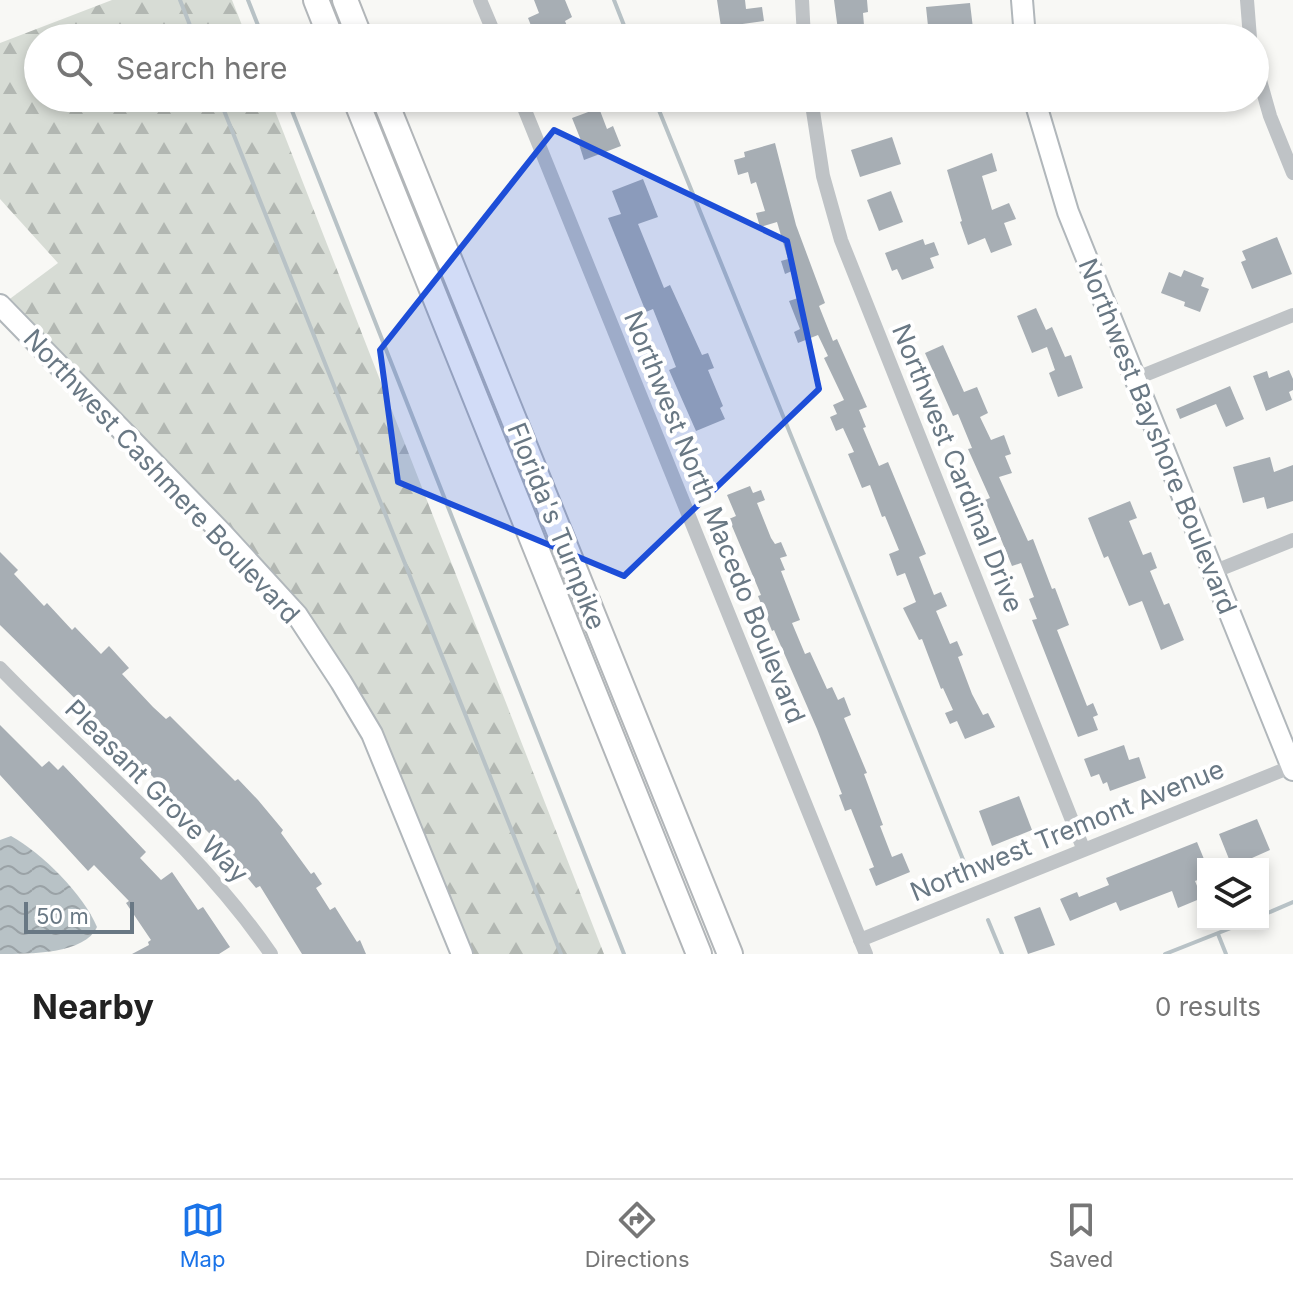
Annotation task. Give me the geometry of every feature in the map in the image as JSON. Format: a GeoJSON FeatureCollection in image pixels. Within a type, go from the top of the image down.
{"type":"FeatureCollection","features":[{"type":"Feature","properties":{"kind":"highway"},"geometry":{"type":"LineString","coordinates":[[316,0],[325,24]]}},
{"type":"Feature","properties":{"kind":"highway"},"geometry":{"type":"LineString","coordinates":[[345,0],[354,24]]}},
{"type":"Feature","properties":{"kind":"highway","name":"Florida's Turnpike"},"geometry":{"type":"LineString","coordinates":[[361,112],[699,954]]}},
{"type":"Feature","properties":{"kind":"highway","name":"Florida's Turnpike"},"geometry":{"type":"LineString","coordinates":[[390,112],[730,954]]}},
{"type":"Feature","properties":{"kind":"street"},"geometry":{"type":"LineString","coordinates":[[480,0],[490,24]]}},
{"type":"Feature","properties":{"kind":"street"},"geometry":{"type":"LineString","coordinates":[[802,0],[803,24]]}},
{"type":"Feature","properties":{"kind":"street"},"geometry":{"type":"LineString","coordinates":[[1022,0],[1024,24]]}},
{"type":"Feature","properties":{"kind":"street"},"geometry":{"type":"LineString","coordinates":[[1247,0],[1249,24]]}},
{"type":"Feature","properties":{"kind":"street","name":"Northwest North Macedo Boulevard"},"geometry":{"type":"LineString","coordinates":[[526,112],[863,947]]}},
{"type":"Feature","properties":{"kind":"street","name":"Northwest Cardinal Drive"},"geometry":{"type":"LineString","coordinates":[[813,112],[823,176],[841,240],[1083,848]]}},
{"type":"Feature","properties":{"kind":"street","name":"Northwest Bayshore Boulevard"},"geometry":{"type":"LineString","coordinates":[[1038,112],[1068,212],[1293,767]]}},
{"type":"Feature","properties":{"kind":"street"},"geometry":{"type":"LineString","coordinates":[[1269,112],[1293,173]]}},
{"type":"Feature","properties":{"kind":"street","name":"Northwest Cashmere Boulevard"},"geometry":{"type":"LineString","coordinates":[[0,305],[297,615],[372,734],[462,954]]}},
{"type":"Feature","properties":{"kind":"street"},"geometry":{"type":"LineString","coordinates":[[1137,378],[1293,315]]}},
{"type":"Feature","properties":{"kind":"street"},"geometry":{"type":"LineString","coordinates":[[1213,572],[1293,540]]}},
{"type":"Feature","properties":{"kind":"street","name":"Pleasant Grove Way"},"geometry":{"type":"LineString","coordinates":[[2,673],[162,824],[216,882],[271,954]]}},
{"type":"Feature","properties":{"kind":"street","name":"Northwest Tremont Avenue"},"geometry":{"type":"LineString","coordinates":[[863,947],[1083,848],[1293,767]]}},
{"type":"Feature","properties":{"kind":"highlighted area"},"geometry":{"type":"Polygon","coordinates":[[[554,130],[787,241],[819,389],[624,576],[398,482],[380,350],[554,130]]]}},
{"type":"Feature","properties":{"kind":"green space"},"geometry":{"type":"Polygon","coordinates":[[[112,0],[232,0],[241,24],[49,24],[112,0]]]}},
{"type":"Feature","properties":{"kind":"green space"},"geometry":{"type":"Polygon","coordinates":[[[24,34],[24,112],[275,112],[604,954],[470,954],[347,677],[7,301],[58,263],[0,199],[0,43],[24,34]]]}},
{"type":"Feature","properties":{"kind":"water"},"geometry":{"type":"Polygon","coordinates":[[[11,836],[36,853],[72,888],[97,927],[91,936],[81,943],[55,951],[0,954],[0,840],[11,836]]]}},
{"type":"Feature","properties":{"kind":"building"},"geometry":{"type":"Polygon","coordinates":[[[534,0],[565,0],[572,17],[565,21],[566,24],[530,24],[528,18],[539,13],[534,0]]]}},
{"type":"Feature","properties":{"kind":"building"},"geometry":{"type":"Polygon","coordinates":[[[717,0],[745,0],[746,9],[762,7],[764,21],[721,24],[717,0]]]}},
{"type":"Feature","properties":{"kind":"building"},"geometry":{"type":"Polygon","coordinates":[[[834,0],[867,0],[868,12],[863,13],[864,24],[837,24],[834,0]]]}},
{"type":"Feature","properties":{"kind":"building"},"geometry":{"type":"Polygon","coordinates":[[[970,3],[972,24],[928,24],[926,7],[970,3]]]}},
{"type":"Feature","properties":{"kind":"building"},"geometry":{"type":"Polygon","coordinates":[[[588,112],[601,112],[607,129],[613,126],[621,146],[584,160],[579,144],[582,143],[572,118],[588,112]]]}},
{"type":"Feature","properties":{"kind":"building"},"geometry":{"type":"Polygon","coordinates":[[[892,137],[901,164],[860,177],[851,150],[892,137]]]}},
{"type":"Feature","properties":{"kind":"building"},"geometry":{"type":"Polygon","coordinates":[[[775,143],[796,225],[825,303],[819,306],[867,407],[859,410],[866,427],[863,428],[879,466],[888,462],[926,554],[919,557],[934,595],[941,592],[947,606],[936,611],[950,644],[957,641],[963,655],[958,657],[972,694],[983,715],[988,713],[995,727],[965,739],[957,721],[950,724],[945,713],[953,710],[941,689],[922,639],[919,640],[903,608],[916,602],[905,573],[897,576],[889,554],[899,550],[885,516],[882,517],[870,485],[862,488],[848,454],[854,452],[843,428],[836,431],[830,417],[837,414],[833,405],[844,400],[824,358],[828,356],[818,335],[798,343],[794,332],[800,329],[789,301],[801,297],[792,271],[785,274],[781,261],[788,259],[777,222],[760,227],[756,213],[765,211],[756,182],[751,184],[748,172],[738,175],[734,160],[745,157],[744,152],[775,143]]]}},
{"type":"Feature","properties":{"kind":"building"},"geometry":{"type":"Polygon","coordinates":[[[992,153],[997,171],[982,176],[992,210],[1009,203],[1016,219],[1004,223],[1012,245],[991,253],[985,238],[968,245],[947,170],[992,153]]]}},
{"type":"Feature","properties":{"kind":"building"},"geometry":{"type":"Polygon","coordinates":[[[643,179],[658,217],[638,224],[664,288],[670,285],[702,355],[708,353],[714,368],[708,370],[723,406],[720,408],[725,419],[696,431],[669,370],[676,367],[653,309],[646,312],[608,218],[621,214],[612,191],[643,179]]]}},
{"type":"Feature","properties":{"kind":"building"},"geometry":{"type":"Polygon","coordinates":[[[891,191],[903,222],[879,231],[867,200],[891,191]]]}},
{"type":"Feature","properties":{"kind":"building"},"geometry":{"type":"Polygon","coordinates":[[[1277,237],[1292,274],[1252,289],[1241,262],[1246,260],[1242,251],[1277,237]]]}},
{"type":"Feature","properties":{"kind":"building"},"geometry":{"type":"Polygon","coordinates":[[[923,239],[925,245],[934,242],[939,255],[930,258],[934,268],[902,280],[897,269],[892,271],[885,253],[923,239]]]}},
{"type":"Feature","properties":{"kind":"building"},"geometry":{"type":"Polygon","coordinates":[[[1184,270],[1204,278],[1201,286],[1209,289],[1200,312],[1184,306],[1185,302],[1161,293],[1169,272],[1181,277],[1184,270]]]}},
{"type":"Feature","properties":{"kind":"building"},"geometry":{"type":"Polygon","coordinates":[[[1036,308],[1046,330],[1052,327],[1065,357],[1071,355],[1083,388],[1058,397],[1049,373],[1055,370],[1047,347],[1032,353],[1017,316],[1036,308]]]}},
{"type":"Feature","properties":{"kind":"building"},"geometry":{"type":"Polygon","coordinates":[[[943,345],[964,392],[977,387],[988,413],[980,417],[991,440],[1004,435],[1011,454],[1005,456],[1012,473],[999,477],[1028,541],[1033,539],[1052,589],[1055,588],[1069,625],[1057,630],[1087,706],[1093,703],[1098,715],[1093,717],[1098,730],[1078,737],[1032,620],[1037,619],[1029,599],[1034,597],[1021,563],[1012,566],[985,500],[990,498],[968,449],[972,448],[958,414],[953,416],[925,353],[943,345]]]}},
{"type":"Feature","properties":{"kind":"building"},"geometry":{"type":"Polygon","coordinates":[[[1289,370],[1293,379],[1293,390],[1289,392],[1292,400],[1266,411],[1253,376],[1267,371],[1269,378],[1289,370]]]}},
{"type":"Feature","properties":{"kind":"building"},"geometry":{"type":"Polygon","coordinates":[[[1230,386],[1244,419],[1226,427],[1216,404],[1180,419],[1176,409],[1230,386]]]}},
{"type":"Feature","properties":{"kind":"building"},"geometry":{"type":"Polygon","coordinates":[[[1270,457],[1274,472],[1293,465],[1293,501],[1267,509],[1264,497],[1243,503],[1233,467],[1270,457]]]}},
{"type":"Feature","properties":{"kind":"building"},"geometry":{"type":"Polygon","coordinates":[[[750,486],[753,493],[761,490],[765,500],[757,503],[771,538],[775,544],[781,542],[787,556],[780,558],[785,570],[781,571],[800,620],[792,623],[805,654],[810,652],[827,689],[832,687],[838,700],[844,697],[851,715],[844,718],[867,773],[864,774],[883,825],[880,826],[892,857],[902,853],[910,872],[876,886],[869,869],[874,867],[851,809],[845,811],[839,795],[842,794],[817,729],[772,631],[758,596],[761,595],[729,519],[736,516],[727,495],[750,486]]]}},
{"type":"Feature","properties":{"kind":"building"},"geometry":{"type":"Polygon","coordinates":[[[1130,501],[1137,518],[1129,521],[1143,555],[1151,552],[1157,568],[1150,571],[1164,605],[1169,603],[1184,640],[1161,650],[1142,601],[1129,606],[1088,518],[1130,501]]]}},
{"type":"Feature","properties":{"kind":"building"},"geometry":{"type":"Polygon","coordinates":[[[0,552],[18,570],[14,574],[44,606],[47,603],[72,630],[75,627],[101,654],[109,646],[129,668],[122,674],[153,707],[166,719],[170,716],[258,800],[283,830],[281,833],[311,874],[314,872],[322,884],[316,888],[330,910],[335,907],[357,942],[360,940],[366,954],[302,954],[260,886],[256,888],[216,840],[136,760],[134,762],[104,727],[0,625],[0,552]]]}},
{"type":"Feature","properties":{"kind":"building"},"geometry":{"type":"Polygon","coordinates":[[[0,725],[42,767],[49,761],[58,770],[63,765],[146,852],[140,858],[161,880],[172,872],[198,910],[203,907],[230,947],[219,954],[132,954],[149,945],[151,940],[126,903],[129,901],[94,865],[88,871],[0,775],[0,725]]]}},
{"type":"Feature","properties":{"kind":"building"},"geometry":{"type":"Polygon","coordinates":[[[1124,745],[1129,760],[1139,757],[1146,778],[1110,791],[1099,774],[1091,777],[1084,759],[1124,745]]]}},
{"type":"Feature","properties":{"kind":"building"},"geometry":{"type":"Polygon","coordinates":[[[1019,796],[1032,830],[992,846],[979,811],[1019,796]]]}},
{"type":"Feature","properties":{"kind":"building"},"geometry":{"type":"Polygon","coordinates":[[[1257,819],[1270,850],[1252,858],[1229,858],[1219,834],[1257,819]]]}},
{"type":"Feature","properties":{"kind":"building"},"geometry":{"type":"Polygon","coordinates":[[[1197,842],[1204,858],[1197,858],[1197,900],[1178,908],[1172,891],[1120,911],[1116,902],[1070,921],[1060,899],[1077,892],[1079,897],[1109,885],[1106,878],[1197,842]]]}},
{"type":"Feature","properties":{"kind":"building"},"geometry":{"type":"Polygon","coordinates":[[[1040,907],[1055,945],[1028,954],[1014,917],[1040,907]]]}},
{"type":"Feature","properties":{"kind":"waterway"},"geometry":{"type":"LineString","coordinates":[[180,0],[189,24]]}},
{"type":"Feature","properties":{"kind":"waterway"},"geometry":{"type":"LineString","coordinates":[[248,0],[257,24]]}},
{"type":"Feature","properties":{"kind":"waterway"},"geometry":{"type":"LineString","coordinates":[[614,0],[623,24]]}},
{"type":"Feature","properties":{"kind":"waterway"},"geometry":{"type":"LineString","coordinates":[[225,112],[561,954]]}},
{"type":"Feature","properties":{"kind":"waterway"},"geometry":{"type":"LineString","coordinates":[[293,112],[624,954]]}},
{"type":"Feature","properties":{"kind":"waterway"},"geometry":{"type":"LineString","coordinates":[[660,112],[964,862]]}},
{"type":"Feature","properties":{"kind":"waterway"},"geometry":{"type":"LineString","coordinates":[[1269,912],[1293,902]]}},
{"type":"Feature","properties":{"kind":"waterway"},"geometry":{"type":"LineString","coordinates":[[988,920],[1002,954]]}},
{"type":"Feature","properties":{"kind":"waterway"},"geometry":{"type":"LineString","coordinates":[[1165,954],[1226,930]]}},
{"type":"Feature","properties":{"kind":"waterway"},"geometry":{"type":"LineString","coordinates":[[1218,934],[1226,954]]}}]}
